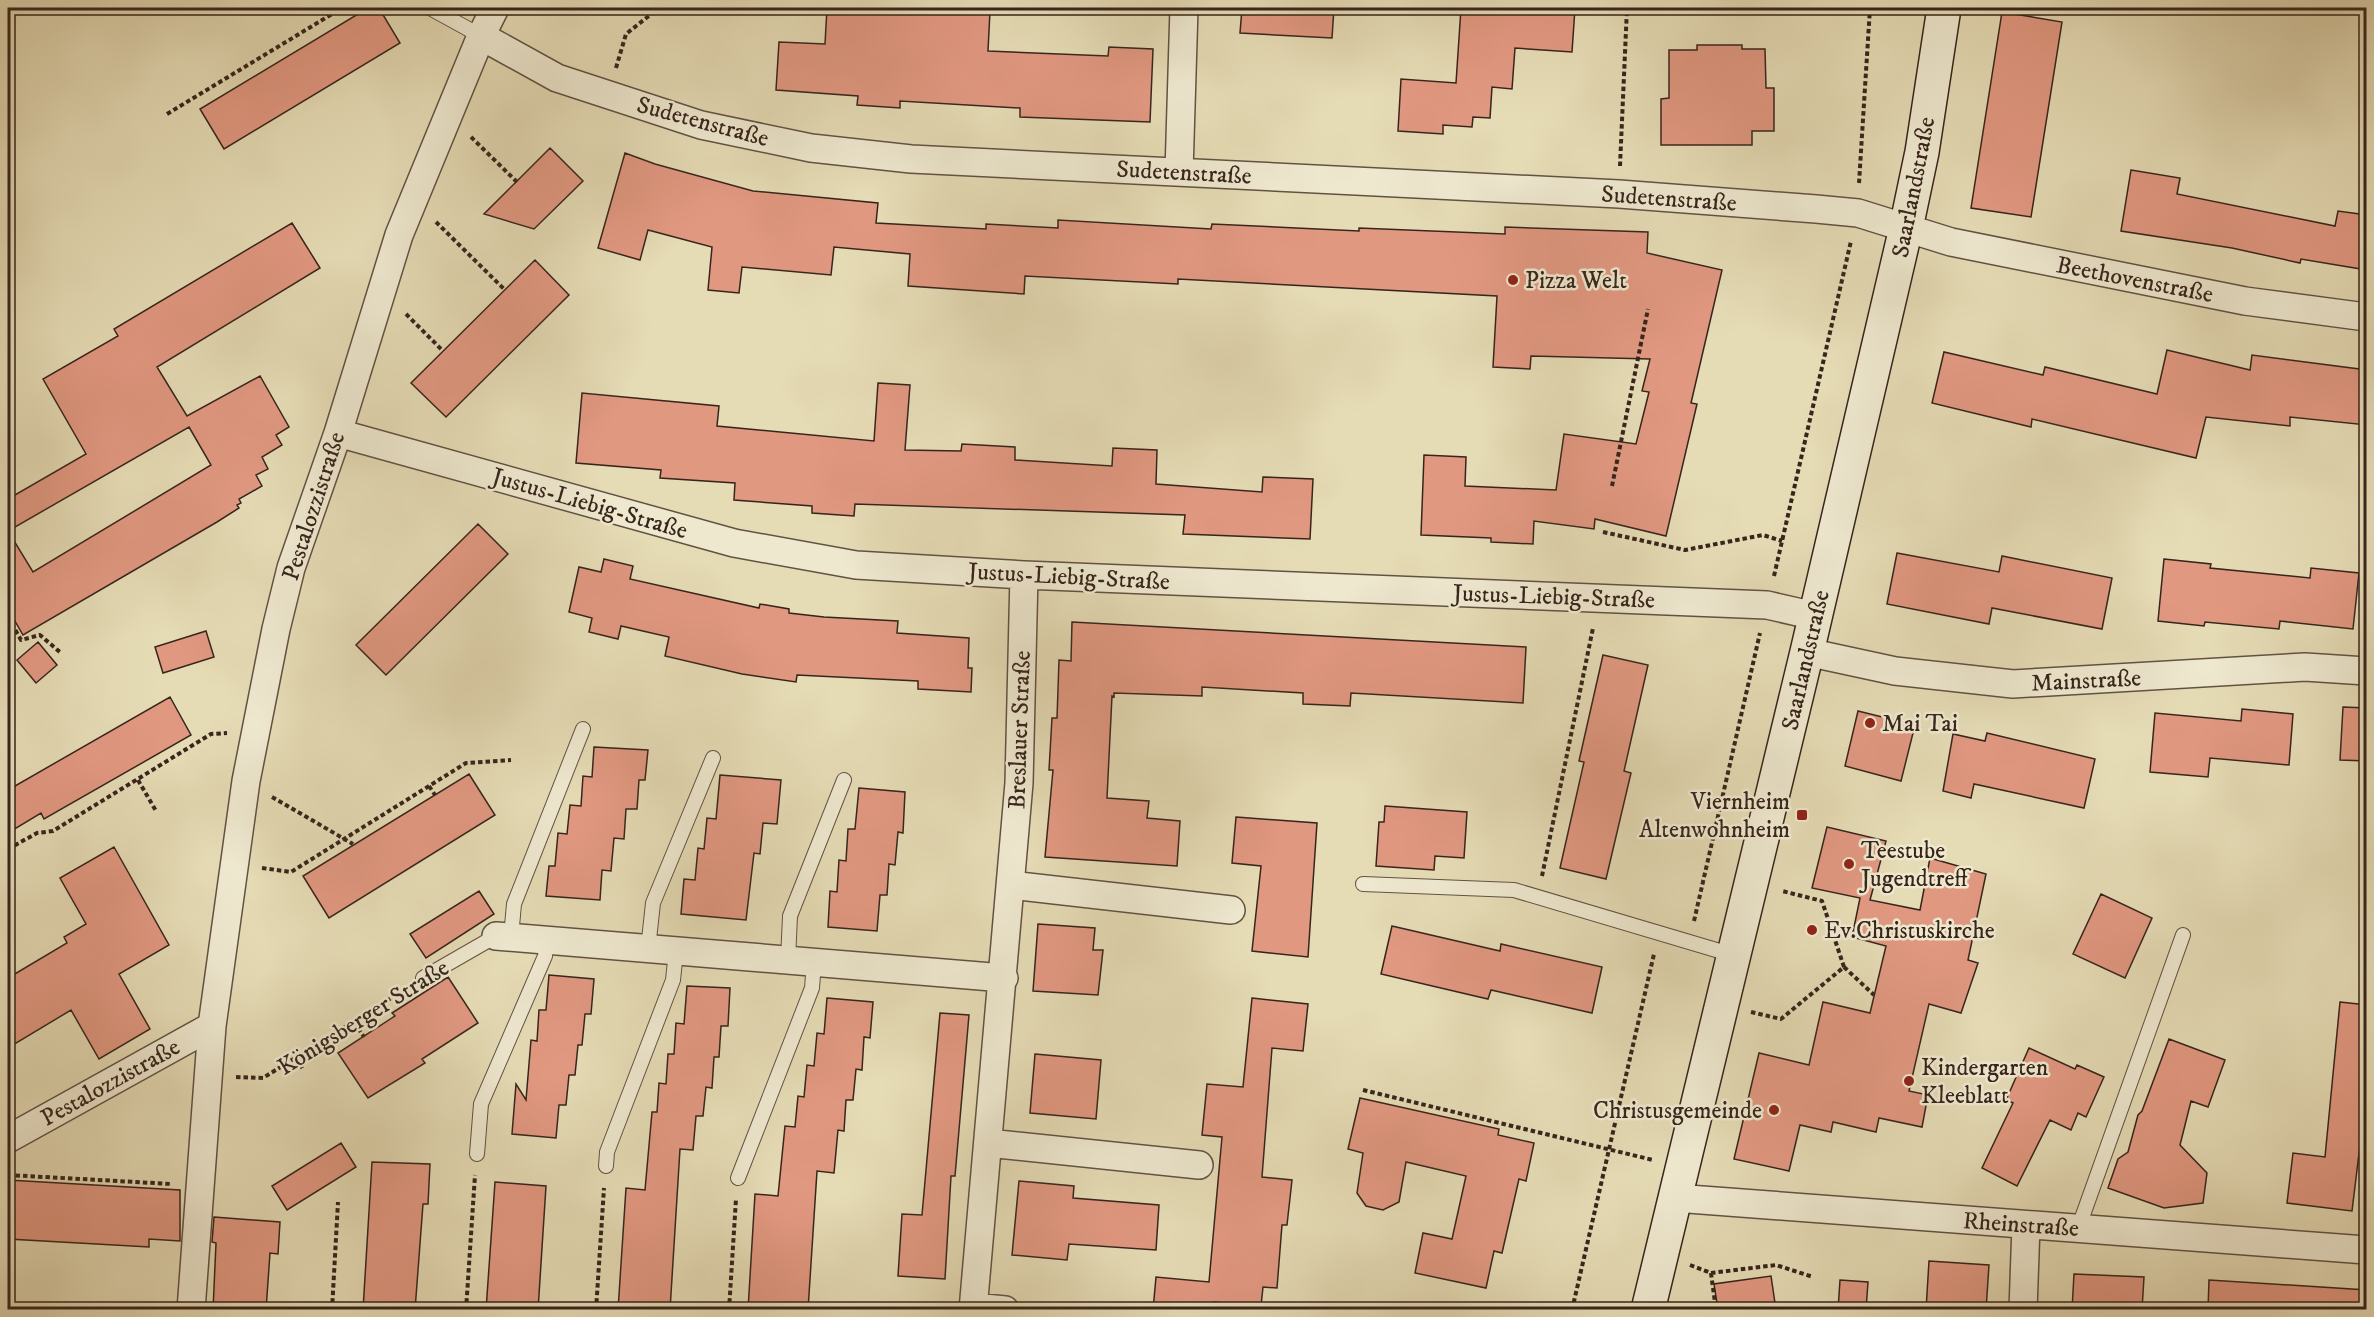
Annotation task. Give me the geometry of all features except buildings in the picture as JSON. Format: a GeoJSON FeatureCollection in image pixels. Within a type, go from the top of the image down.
{"type":"FeatureCollection","features":[{"type":"Feature","properties":{"kind":"street","name":"Pestalozzistraße"},"geometry":{"type":"LineString","coordinates":[[191,1310],[212,1026],[246,781],[291,568],[338,433],[410,207],[481,36],[495,8]]}},
{"type":"Feature","properties":{"kind":"street"},"geometry":{"type":"LineString","coordinates":[[1179,172],[1184,8]]}},
{"type":"Feature","properties":{"kind":"street","name":"Saarlandstraße"},"geometry":{"type":"LineString","coordinates":[[1648,1310],[1752,884],[1906,228],[1922,152],[1944,8]]}},
{"type":"Feature","properties":{"kind":"street","name":"Sudetenstraße"},"geometry":{"type":"LineString","coordinates":[[481,36],[557,78],[701,125],[811,148],[911,159],[1619,194],[1858,213],[1906,228]]}},
{"type":"Feature","properties":{"kind":"street","name":"Beethovenstraße"},"geometry":{"type":"LineString","coordinates":[[1906,228],[1951,242],[2245,301],[2367,317]]}},
{"type":"Feature","properties":{"kind":"street","name":"Justus-Liebig-Straße"},"geometry":{"type":"LineString","coordinates":[[338,433],[734,543],[856,565],[1024,575],[1767,605],[1815,616]]}},
{"type":"Feature","properties":{"kind":"street","name":"Breslauer Straße"},"geometry":{"type":"LineString","coordinates":[[1005,1310],[974,1308],[1019,783],[1024,575]]}},
{"type":"Feature","properties":{"kind":"street","name":"Mainstraße"},"geometry":{"type":"LineString","coordinates":[[1807,652],[1895,671],[2013,684],[2305,667],[2367,670]]}},
{"type":"Feature","properties":{"kind":"street"},"geometry":{"type":"LineString","coordinates":[[1011,885],[1231,910]]}},
{"type":"Feature","properties":{"kind":"street"},"geometry":{"type":"LineString","coordinates":[[504,936],[1004,978]]}},
{"type":"Feature","properties":{"kind":"street","name":"Pestalozzistraße"},"geometry":{"type":"LineString","coordinates":[[8,1139],[212,1026]]}},
{"type":"Feature","properties":{"kind":"street"},"geometry":{"type":"LineString","coordinates":[[988,1143],[1199,1165]]}},
{"type":"Feature","properties":{"kind":"street","name":"Rheinstraße"},"geometry":{"type":"LineString","coordinates":[[1679,1183],[2026,1225],[2367,1250]]}},
{"type":"Feature","properties":{"kind":"street"},"geometry":{"type":"LineString","coordinates":[[2023,1310],[2026,1225]]}},
{"type":"Feature","properties":{"kind":"lane"},"geometry":{"type":"LineString","coordinates":[[430,8],[481,36]]}},
{"type":"Feature","properties":{"kind":"lane"},"geometry":{"type":"LineString","coordinates":[[504,936],[514,904],[583,729]]}},
{"type":"Feature","properties":{"kind":"lane"},"geometry":{"type":"LineString","coordinates":[[648,949],[653,903],[713,758]]}},
{"type":"Feature","properties":{"kind":"lane"},"geometry":{"type":"LineString","coordinates":[[788,960],[790,916],[844,780]]}},
{"type":"Feature","properties":{"kind":"lane"},"geometry":{"type":"LineString","coordinates":[[1363,884],[1514,890],[1733,955]]}},
{"type":"Feature","properties":{"kind":"lane"},"geometry":{"type":"LineString","coordinates":[[2078,1228],[2183,935]]}},
{"type":"Feature","properties":{"kind":"lane","name":"Königsberger Straße"},"geometry":{"type":"LineString","coordinates":[[423,978],[504,936]]}},
{"type":"Feature","properties":{"kind":"lane"},"geometry":{"type":"LineString","coordinates":[[477,1154],[481,1104],[545,956],[547,940]]}},
{"type":"Feature","properties":{"kind":"lane"},"geometry":{"type":"LineString","coordinates":[[606,1166],[607,1152],[673,980],[676,951]]}},
{"type":"Feature","properties":{"kind":"lane"},"geometry":{"type":"LineString","coordinates":[[738,1178],[812,988],[814,962]]}},
{"type":"Feature","properties":{"kind":"path"},"geometry":{"type":"LineString","coordinates":[[167,114],[342,8]]}},
{"type":"Feature","properties":{"kind":"path"},"geometry":{"type":"LineString","coordinates":[[608,95],[626,34],[659,8]]}},
{"type":"Feature","properties":{"kind":"path"},"geometry":{"type":"LineString","coordinates":[[1619,194],[1627,8]]}},
{"type":"Feature","properties":{"kind":"path"},"geometry":{"type":"LineString","coordinates":[[1689,941],[1858,213],[1870,8]]}},
{"type":"Feature","properties":{"kind":"path"},"geometry":{"type":"LineString","coordinates":[[446,119],[474,138],[517,182]]}},
{"type":"Feature","properties":{"kind":"path"},"geometry":{"type":"LineString","coordinates":[[410,207],[432,218],[505,290]]}},
{"type":"Feature","properties":{"kind":"path"},"geometry":{"type":"LineString","coordinates":[[377,305],[406,314],[443,351]]}},
{"type":"Feature","properties":{"kind":"path"},"geometry":{"type":"LineString","coordinates":[[1612,486],[1648,309]]}},
{"type":"Feature","properties":{"kind":"path"},"geometry":{"type":"LineString","coordinates":[[1603,532],[1685,550],[1763,536],[1782,540]]}},
{"type":"Feature","properties":{"kind":"path"},"geometry":{"type":"LineString","coordinates":[[1538,897],[1593,634],[1596,597]]}},
{"type":"Feature","properties":{"kind":"path"},"geometry":{"type":"LineString","coordinates":[[8,617],[21,640],[40,635],[62,653]]}},
{"type":"Feature","properties":{"kind":"path"},"geometry":{"type":"LineString","coordinates":[[8,849],[37,833],[53,831],[211,734],[255,730]]}},
{"type":"Feature","properties":{"kind":"path"},"geometry":{"type":"LineString","coordinates":[[235,864],[291,872],[466,763],[511,760]]}},
{"type":"Feature","properties":{"kind":"path"},"geometry":{"type":"LineString","coordinates":[[138,780],[156,811]]}},
{"type":"Feature","properties":{"kind":"path"},"geometry":{"type":"LineString","coordinates":[[246,781],[353,844]]}},
{"type":"Feature","properties":{"kind":"path"},"geometry":{"type":"LineString","coordinates":[[429,786],[435,795]]}},
{"type":"Feature","properties":{"kind":"path"},"geometry":{"type":"LineString","coordinates":[[1752,884],[1822,901],[1844,967],[1874,995]]}},
{"type":"Feature","properties":{"kind":"path"},"geometry":{"type":"LineString","coordinates":[[1572,1310],[1611,1150],[1659,933]]}},
{"type":"Feature","properties":{"kind":"path"},"geometry":{"type":"LineString","coordinates":[[1721,1005],[1781,1019],[1844,967]]}},
{"type":"Feature","properties":{"kind":"path","name":"Königsberger Straße"},"geometry":{"type":"LineString","coordinates":[[208,1076],[263,1078],[423,978]]}},
{"type":"Feature","properties":{"kind":"path"},"geometry":{"type":"LineString","coordinates":[[354,1022],[363,1037]]}},
{"type":"Feature","properties":{"kind":"path"},"geometry":{"type":"LineString","coordinates":[[296,1058],[303,1069]]}},
{"type":"Feature","properties":{"kind":"path"},"geometry":{"type":"LineString","coordinates":[[1363,1090],[1611,1150],[1679,1183]]}},
{"type":"Feature","properties":{"kind":"path"},"geometry":{"type":"LineString","coordinates":[[466,1310],[477,1154]]}},
{"type":"Feature","properties":{"kind":"path"},"geometry":{"type":"LineString","coordinates":[[596,1310],[606,1166]]}},
{"type":"Feature","properties":{"kind":"path"},"geometry":{"type":"LineString","coordinates":[[8,1175],[201,1184]]}},
{"type":"Feature","properties":{"kind":"path"},"geometry":{"type":"LineString","coordinates":[[729,1310],[738,1178]]}},
{"type":"Feature","properties":{"kind":"path"},"geometry":{"type":"LineString","coordinates":[[332,1310],[338,1202]]}},
{"type":"Feature","properties":{"kind":"path"},"geometry":{"type":"LineString","coordinates":[[1660,1257],[1711,1273],[1776,1265],[1813,1276]]}},
{"type":"Feature","properties":{"kind":"path"},"geometry":{"type":"LineString","coordinates":[[1711,1273],[1716,1310]]}},
{"type":"Feature","properties":{"kind":"place","name":"Pizza Welt"},"geometry":{"type":"Point","coordinates":[1513,280]}},
{"type":"Feature","properties":{"kind":"place","name":"Mai Tai"},"geometry":{"type":"Point","coordinates":[1870,723]}},
{"type":"Feature","properties":{"kind":"place","name":"Viernheim Altenwohnheim"},"geometry":{"type":"Point","coordinates":[1802,815]}},
{"type":"Feature","properties":{"kind":"place","name":"Teestube Jugendtreff"},"geometry":{"type":"Point","coordinates":[1849,864]}},
{"type":"Feature","properties":{"kind":"place","name":"Ev.Christuskirche"},"geometry":{"type":"Point","coordinates":[1812,930]}},
{"type":"Feature","properties":{"kind":"place","name":"Kindergarten Kleeblatt"},"geometry":{"type":"Point","coordinates":[1909,1081]}},
{"type":"Feature","properties":{"kind":"place","name":"Christusgemeinde"},"geometry":{"type":"Point","coordinates":[1774,1110]}}]}
